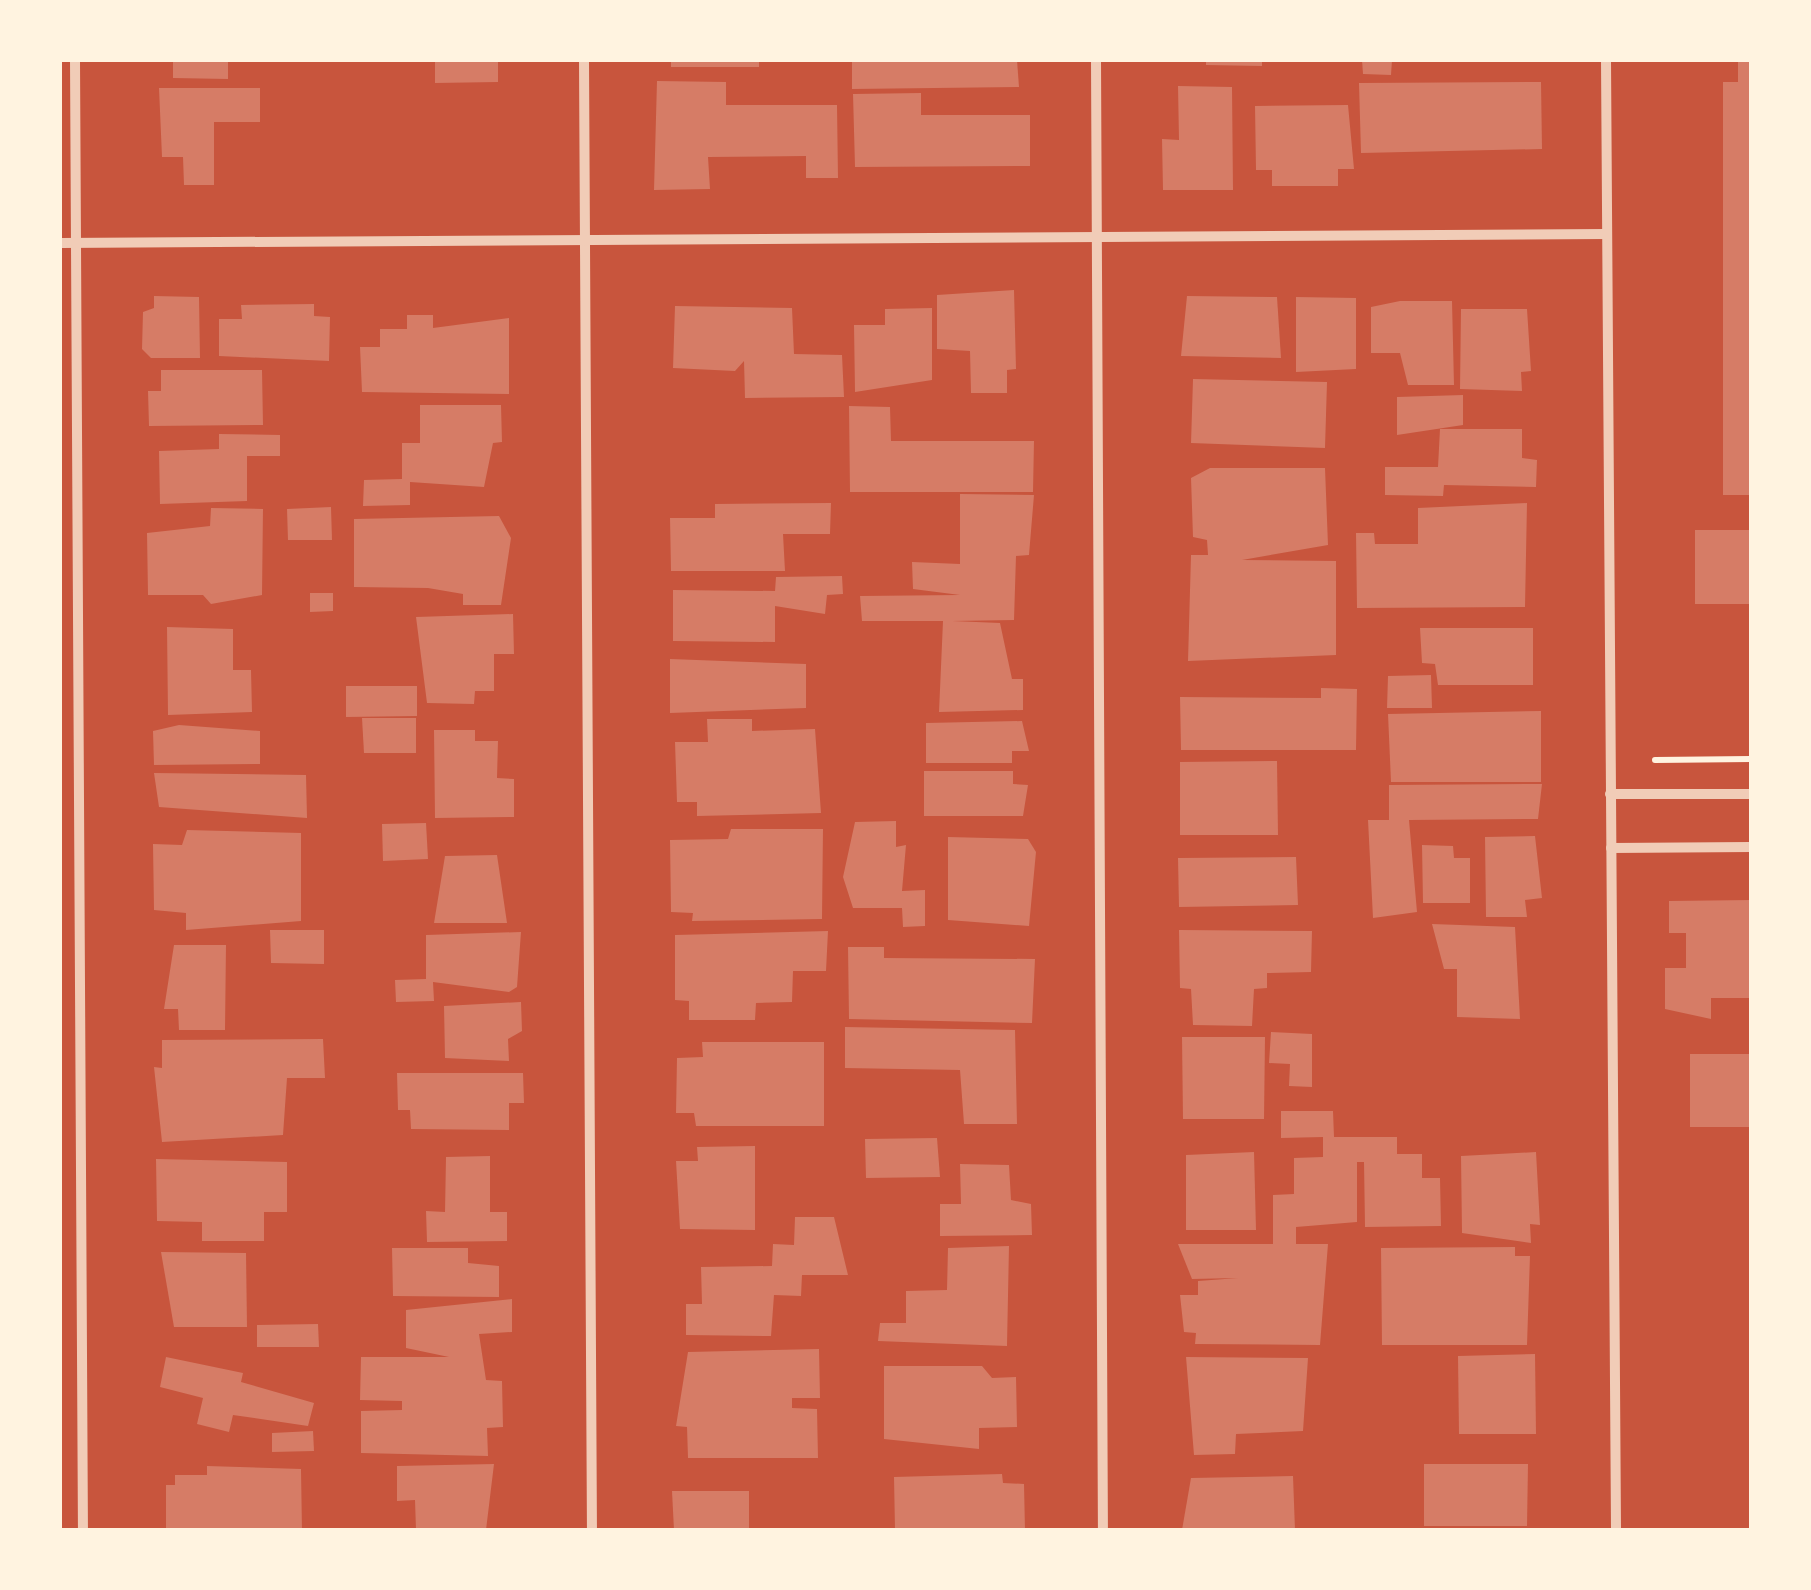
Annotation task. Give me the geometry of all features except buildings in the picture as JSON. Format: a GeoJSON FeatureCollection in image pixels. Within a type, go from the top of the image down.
{"type":"FeatureCollection","features":[{"type":"Feature","properties":{"kind":"street"},"geometry":{"type":"LineString","coordinates":[[75,60],[83,1530]]}},
{"type":"Feature","properties":{"kind":"street"},"geometry":{"type":"LineString","coordinates":[[584,60],[592,1530]]}},
{"type":"Feature","properties":{"kind":"street"},"geometry":{"type":"LineString","coordinates":[[1096,60],[1102,1530]]}},
{"type":"Feature","properties":{"kind":"street"},"geometry":{"type":"LineString","coordinates":[[1606,60],[1616,1530]]}},
{"type":"Feature","properties":{"kind":"street"},"geometry":{"type":"LineString","coordinates":[[60,243],[1097,242],[1606,234]]}},
{"type":"Feature","properties":{"kind":"street"},"geometry":{"type":"LineString","coordinates":[[1610,794],[1751,794]]}},
{"type":"Feature","properties":{"kind":"street"},"geometry":{"type":"LineString","coordinates":[[1611,848],[1751,848]]}},
{"type":"Feature","properties":{"kind":"path"},"geometry":{"type":"LineString","coordinates":[[1655,760],[1751,759]]}}]}
